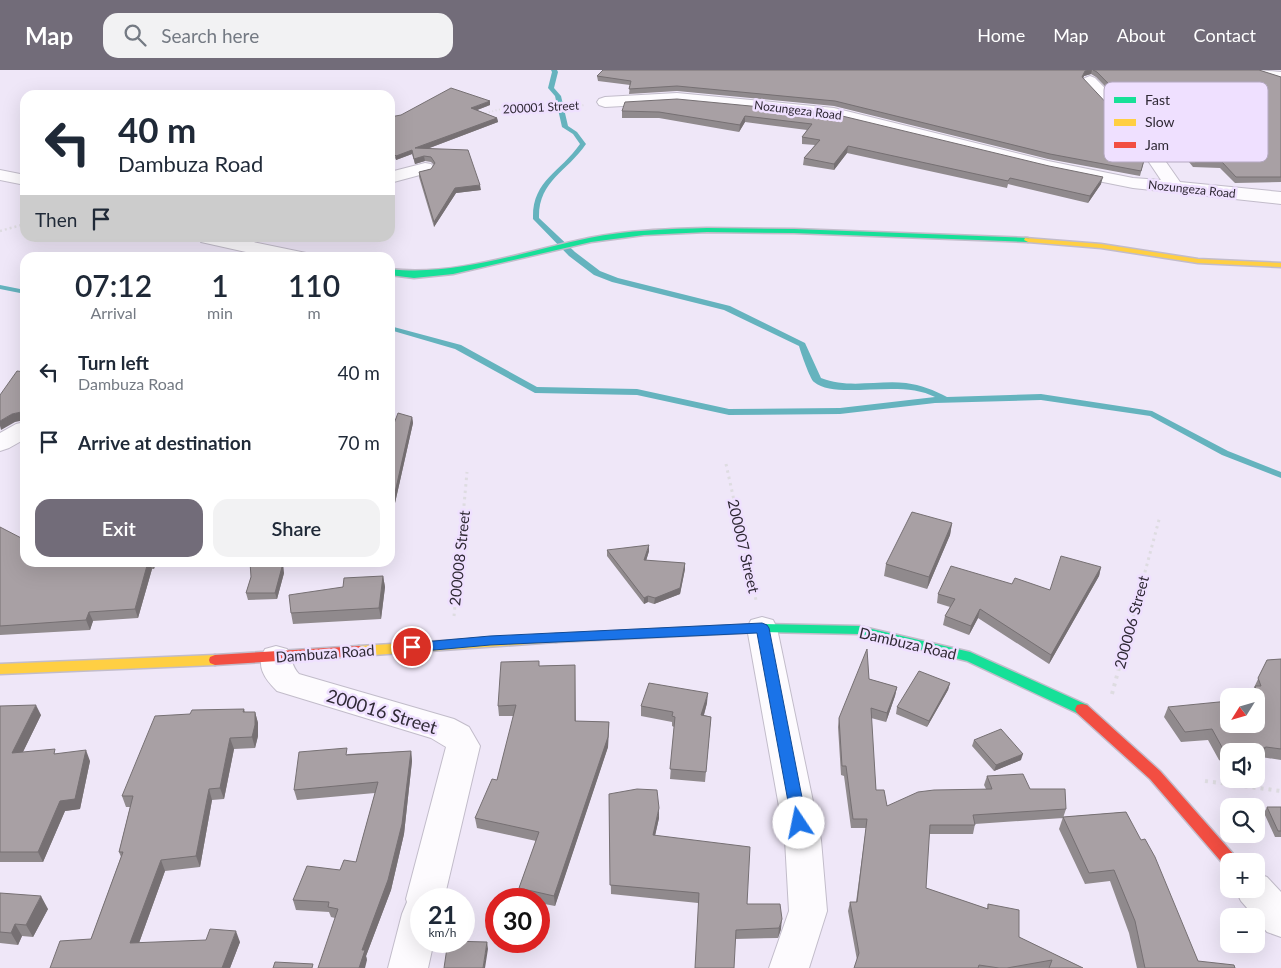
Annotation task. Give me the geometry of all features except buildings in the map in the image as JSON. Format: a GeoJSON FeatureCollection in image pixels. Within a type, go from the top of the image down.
{"type":"FeatureCollection","features":[{"type":"Feature","properties":{"kind":"street"},"geometry":{"type":"LineString","coordinates":[[1263,70],[1281,77]]}},
{"type":"Feature","properties":{"kind":"street"},"geometry":{"type":"LineString","coordinates":[[1090,81],[1104,96]]}},
{"type":"Feature","properties":{"kind":"street","name":"Nozungeza Road"},"geometry":{"type":"LineString","coordinates":[[605,102],[677,98],[834,113],[1048,166],[1133,183],[1281,198]]}},
{"type":"Feature","properties":{"kind":"street"},"geometry":{"type":"LineString","coordinates":[[1157,162],[1175,188]]}},
{"type":"Feature","properties":{"kind":"street"},"geometry":{"type":"LineString","coordinates":[[395,177],[425,168]]}},
{"type":"Feature","properties":{"kind":"street"},"geometry":{"type":"LineString","coordinates":[[0,174],[20,179]]}},
{"type":"Feature","properties":{"kind":"street"},"geometry":{"type":"LineString","coordinates":[[395,273],[414,275],[453,271],[591,240],[644,233],[707,230],[932,235],[1017,239],[1101,246],[1198,261],[1281,265]]}},
{"type":"Feature","properties":{"kind":"street"},"geometry":{"type":"LineString","coordinates":[[244,242],[262,244],[286,252]]}},
{"type":"Feature","properties":{"kind":"street"},"geometry":{"type":"LineString","coordinates":[[0,443],[20,432]]}},
{"type":"Feature","properties":{"kind":"street"},"geometry":{"type":"LineString","coordinates":[[762,628],[803,849],[808,911],[789,968]]}},
{"type":"Feature","properties":{"kind":"street","name":"Dambuza Road"},"geometry":{"type":"LineString","coordinates":[[0,668],[276,657],[490,640],[762,628],[859,630],[970,657],[1084,710],[1155,775],[1223,853]]}},
{"type":"Feature","properties":{"kind":"street","name":"200016 Street"},"geometry":{"type":"LineString","coordinates":[[276,657],[278,672],[288,683],[442,728],[457,736],[463,746],[428,888]]}},
{"type":"Feature","properties":{"kind":"street"},"geometry":{"type":"LineString","coordinates":[[1262,898],[1281,920]]}},
{"type":"Feature","properties":{"kind":"street"},"geometry":{"type":"LineString","coordinates":[[408,968],[412,953]]}},
{"type":"Feature","properties":{"kind":"path","name":"200001 Street"},"geometry":{"type":"LineString","coordinates":[[482,114],[510,107],[560,108],[605,102]]}},
{"type":"Feature","properties":{"kind":"path"},"geometry":{"type":"LineString","coordinates":[[0,231],[20,225]]}},
{"type":"Feature","properties":{"kind":"path","name":"200007 Street"},"geometry":{"type":"LineString","coordinates":[[726,464],[762,628]]}},
{"type":"Feature","properties":{"kind":"path","name":"200008 Street"},"geometry":{"type":"LineString","coordinates":[[450,644],[461,551],[467,472]]}},
{"type":"Feature","properties":{"kind":"path","name":"200006 Street"},"geometry":{"type":"LineString","coordinates":[[1102,728],[1160,516]]}},
{"type":"Feature","properties":{"kind":"path"},"geometry":{"type":"LineString","coordinates":[[1155,775],[1281,791]]}},
{"type":"Feature","properties":{"kind":"waterway"},"geometry":{"type":"LineString","coordinates":[[554,70],[551,88],[558,96],[565,127],[575,133],[583,144],[568,163],[544,186],[536,206],[536,219],[572,254],[597,273],[615,280],[727,308],[802,345],[817,380],[828,385],[850,387],[905,385],[932,392],[945,400]]}},
{"type":"Feature","properties":{"kind":"waterway"},"geometry":{"type":"LineString","coordinates":[[0,287],[20,291]]}},
{"type":"Feature","properties":{"kind":"waterway"},"geometry":{"type":"LineString","coordinates":[[395,329],[458,347],[535,390],[637,392],[729,412],[840,411],[945,400]]}},
{"type":"Feature","properties":{"kind":"waterway"},"geometry":{"type":"LineString","coordinates":[[945,400],[1041,397],[1152,414],[1225,453],[1281,475]]}},
{"type":"Feature","properties":{"kind":"traffic: fast"},"geometry":{"type":"LineString","coordinates":[[395,273],[414,275],[453,271],[591,240],[644,233],[707,230],[794,231],[1028,240]]}},
{"type":"Feature","properties":{"kind":"traffic: fast"},"geometry":{"type":"LineString","coordinates":[[556,638],[762,628],[859,630],[970,657],[1082,709]]}},
{"type":"Feature","properties":{"kind":"traffic: slow"},"geometry":{"type":"LineString","coordinates":[[1028,240],[1101,246],[1198,261],[1281,265]]}},
{"type":"Feature","properties":{"kind":"traffic: slow"},"geometry":{"type":"LineString","coordinates":[[359,651],[556,638]]}},
{"type":"Feature","properties":{"kind":"traffic: slow"},"geometry":{"type":"LineString","coordinates":[[0,669],[215,660]]}},
{"type":"Feature","properties":{"kind":"traffic: jam"},"geometry":{"type":"LineString","coordinates":[[215,660],[359,651]]}},
{"type":"Feature","properties":{"kind":"traffic: jam"},"geometry":{"type":"LineString","coordinates":[[1082,709],[1155,775],[1223,853]]}},
{"type":"Feature","properties":{"kind":"route"},"geometry":{"type":"LineString","coordinates":[[412,647],[490,640],[762,628],[799,823]]}}]}
